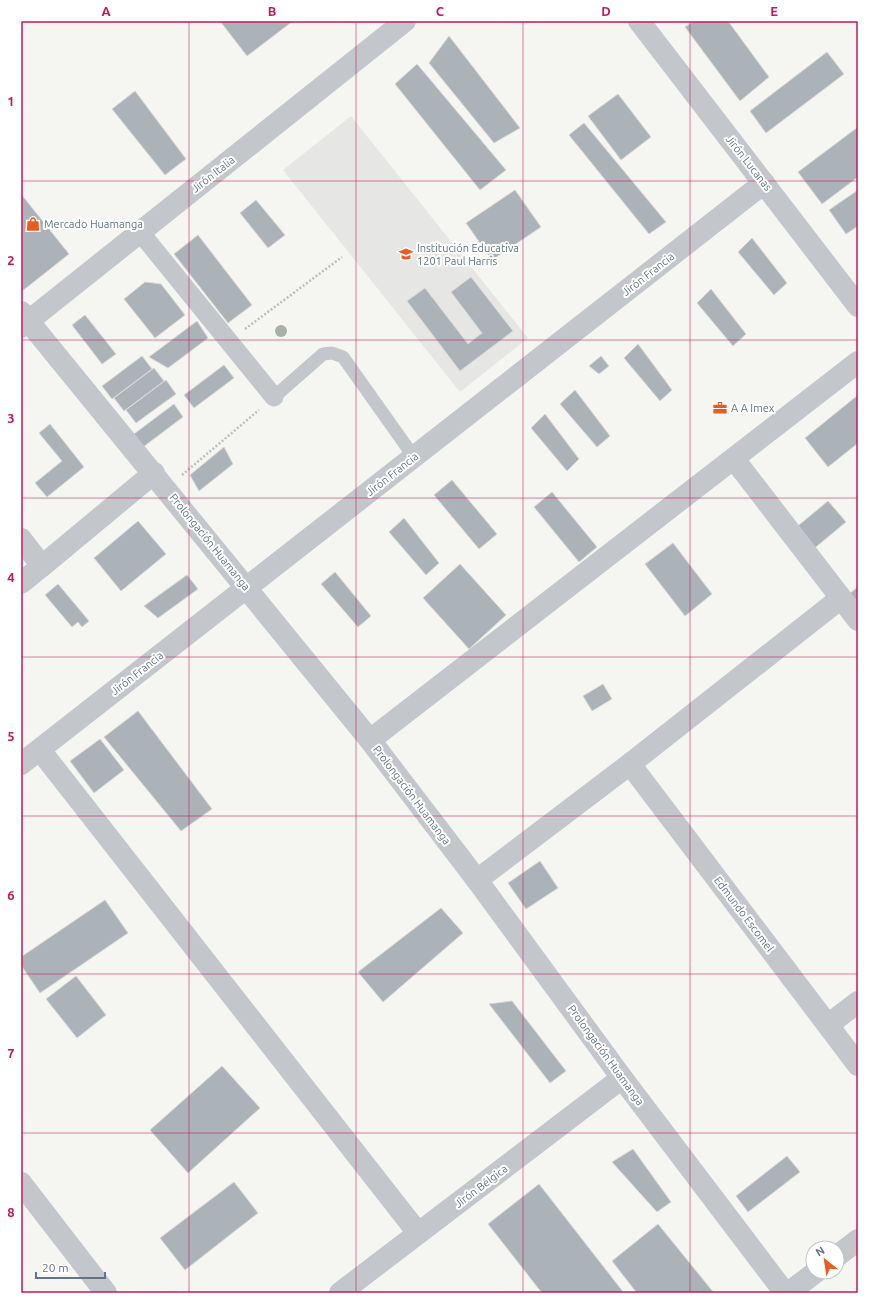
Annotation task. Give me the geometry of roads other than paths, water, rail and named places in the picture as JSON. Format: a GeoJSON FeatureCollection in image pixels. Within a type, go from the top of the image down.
{"type":"FeatureCollection","features":[{"type":"Feature","properties":{"kind":"street","name":"Jirón Italia"},"geometry":{"type":"LineString","coordinates":[[23,321],[140,232],[405,21]]}},
{"type":"Feature","properties":{"kind":"street","name":"Jirón Lucanas"},"geometry":{"type":"LineString","coordinates":[[639,21],[858,306]]}},
{"type":"Feature","properties":{"kind":"street","name":"Jirón Francia"},"geometry":{"type":"LineString","coordinates":[[21,764],[764,183]]}},
{"type":"Feature","properties":{"kind":"street"},"geometry":{"type":"LineString","coordinates":[[140,232],[274,398]]}},
{"type":"Feature","properties":{"kind":"street","name":"Prolongación Huamanga"},"geometry":{"type":"LineString","coordinates":[[23,321],[160,481],[370,740],[477,880],[622,1078],[785,1293]]}},
{"type":"Feature","properties":{"kind":"street"},"geometry":{"type":"LineString","coordinates":[[370,740],[858,362]]}},
{"type":"Feature","properties":{"kind":"street"},"geometry":{"type":"LineString","coordinates":[[734,459],[858,620]]}},
{"type":"Feature","properties":{"kind":"street"},"geometry":{"type":"LineString","coordinates":[[21,583],[42,566],[160,481]]}},
{"type":"Feature","properties":{"kind":"street"},"geometry":{"type":"LineString","coordinates":[[21,539],[42,566]]}},
{"type":"Feature","properties":{"kind":"street"},"geometry":{"type":"LineString","coordinates":[[477,880],[630,764],[841,598]]}},
{"type":"Feature","properties":{"kind":"street"},"geometry":{"type":"LineString","coordinates":[[40,750],[418,1233]]}},
{"type":"Feature","properties":{"kind":"street","name":"Edmundo Escomel"},"geometry":{"type":"LineString","coordinates":[[630,764],[858,1065]]}},
{"type":"Feature","properties":{"kind":"street"},"geometry":{"type":"LineString","coordinates":[[828,1025],[858,1002]]}},
{"type":"Feature","properties":{"kind":"street","name":"Jirón Bélgica"},"geometry":{"type":"LineString","coordinates":[[340,1293],[622,1078]]}},
{"type":"Feature","properties":{"kind":"street"},"geometry":{"type":"LineString","coordinates":[[21,1183],[106,1293]]}},
{"type":"Feature","properties":{"kind":"street"},"geometry":{"type":"LineString","coordinates":[[845,1250],[858,1240]]}},
{"type":"Feature","properties":{"kind":"street"},"geometry":{"type":"LineString","coordinates":[[788,1293],[805,1280]]}},
{"type":"Feature","properties":{"kind":"lane"},"geometry":{"type":"LineString","coordinates":[[274,398],[323,354],[332,353],[343,357],[414,457]]}},
{"type":"Feature","properties":{"kind":"place","name":"Mercado Huamanga"},"geometry":{"type":"Point","coordinates":[33,224]}},
{"type":"Feature","properties":{"kind":"place","name":"Institución Educativa 1201 Paul Harris"},"geometry":{"type":"Point","coordinates":[406,254]}},
{"type":"Feature","properties":{"kind":"place","name":"A A Imex"},"geometry":{"type":"Point","coordinates":[720,408]}}]}
